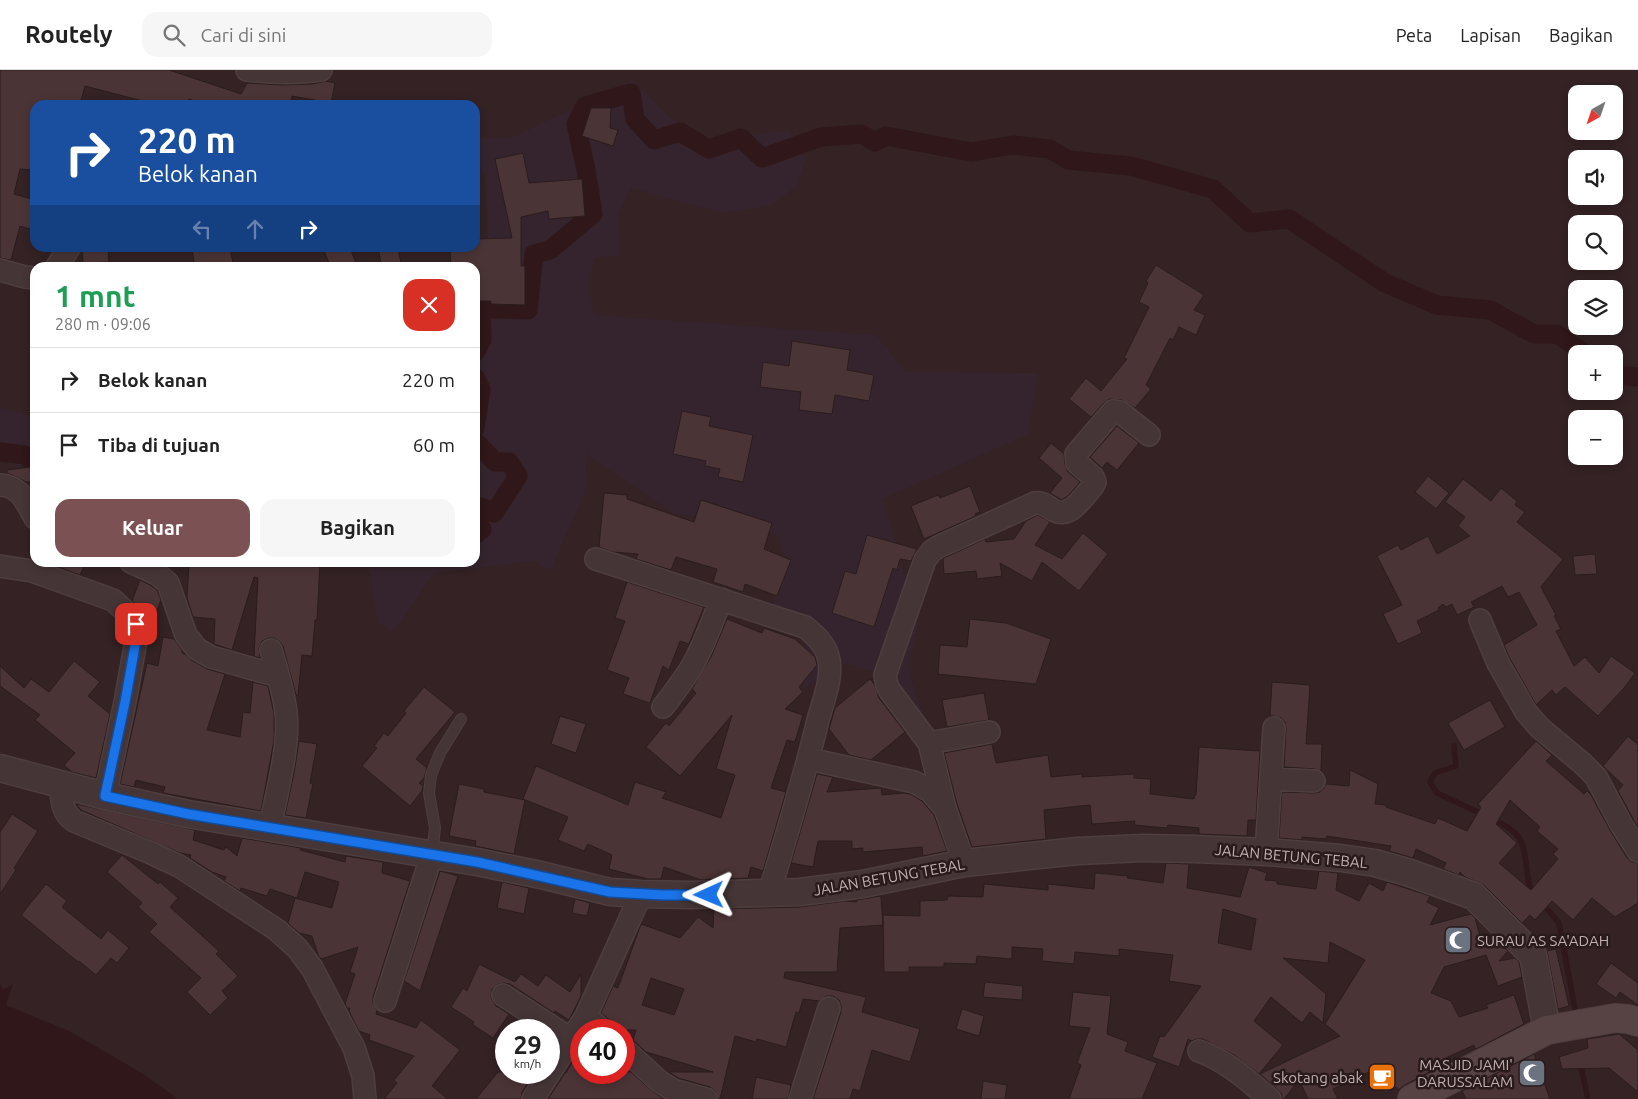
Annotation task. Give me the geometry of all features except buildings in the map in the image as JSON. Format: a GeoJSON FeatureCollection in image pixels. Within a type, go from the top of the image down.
{"type":"FeatureCollection","features":[{"type":"Feature","properties":{"kind":"main road"},"geometry":{"type":"LineString","coordinates":[[1424,1096],[1547,1030],[1602,1020],[1635,1017]]}},
{"type":"Feature","properties":{"kind":"street"},"geometry":{"type":"LineString","coordinates":[[247,70],[268,73],[301,73],[321,70]]}},
{"type":"Feature","properties":{"kind":"street"},"geometry":{"type":"LineString","coordinates":[[0,270],[30,278]]}},
{"type":"Feature","properties":{"kind":"street"},"geometry":{"type":"LineString","coordinates":[[964,863],[944,808],[929,743],[890,691],[885,675],[928,555],[938,547],[1035,503],[1043,504],[1063,513],[1072,510],[1095,482],[1093,477],[1077,463],[1076,454],[1114,411],[1120,412],[1149,435]]}},
{"type":"Feature","properties":{"kind":"street"},"geometry":{"type":"LineString","coordinates":[[0,485],[14,488],[22,494],[30,509]]}},
{"type":"Feature","properties":{"kind":"street"},"geometry":{"type":"LineString","coordinates":[[596,559],[805,627],[823,645],[828,656],[829,678],[809,758],[769,894]]}},
{"type":"Feature","properties":{"kind":"street"},"geometry":{"type":"LineString","coordinates":[[0,566],[32,571],[113,600],[136,624],[137,635],[125,702],[105,796]]}},
{"type":"Feature","properties":{"kind":"street"},"geometry":{"type":"LineString","coordinates":[[142,567],[157,574],[168,584],[186,636],[197,649],[211,658],[278,676]]}},
{"type":"Feature","properties":{"kind":"street"},"geometry":{"type":"LineString","coordinates":[[663,706],[694,663],[704,644],[721,599]]}},
{"type":"Feature","properties":{"kind":"street"},"geometry":{"type":"LineString","coordinates":[[1480,620],[1498,663],[1526,712],[1540,728],[1596,777],[1615,814],[1638,851]]}},
{"type":"Feature","properties":{"kind":"street"},"geometry":{"type":"LineString","coordinates":[[270,828],[286,732],[286,712],[271,650]]}},
{"type":"Feature","properties":{"kind":"street"},"geometry":{"type":"LineString","coordinates":[[1266,852],[1274,728]]}},
{"type":"Feature","properties":{"kind":"street"},"geometry":{"type":"LineString","coordinates":[[929,743],[989,732]]}},
{"type":"Feature","properties":{"kind":"street"},"geometry":{"type":"LineString","coordinates":[[809,758],[914,782],[930,791],[944,808]]}},
{"type":"Feature","properties":{"kind":"street","name":"JALAN BETUNG TEBAL"},"geometry":{"type":"LineString","coordinates":[[0,768],[105,796],[188,814],[432,854],[541,875],[610,892],[641,894],[769,894],[800,892],[862,884],[964,863],[1078,851],[1143,848],[1266,852],[1341,858],[1375,863],[1408,872],[1474,896],[1533,955],[1547,1030]]}},
{"type":"Feature","properties":{"kind":"street"},"geometry":{"type":"LineString","coordinates":[[1271,778],[1314,780]]}},
{"type":"Feature","properties":{"kind":"street"},"geometry":{"type":"LineString","coordinates":[[60,784],[63,810],[74,821],[179,866],[276,930],[297,948],[312,968],[348,1034],[363,1076],[365,1099]]}},
{"type":"Feature","properties":{"kind":"street"},"geometry":{"type":"LineString","coordinates":[[385,1000],[432,854]]}},
{"type":"Feature","properties":{"kind":"street"},"geometry":{"type":"LineString","coordinates":[[584,1019],[641,894]]}},
{"type":"Feature","properties":{"kind":"street"},"geometry":{"type":"LineString","coordinates":[[503,995],[570,1038]]}},
{"type":"Feature","properties":{"kind":"street"},"geometry":{"type":"LineString","coordinates":[[800,1099],[829,1008]]}},
{"type":"Feature","properties":{"kind":"street"},"geometry":{"type":"LineString","coordinates":[[586,1016],[589,1019]]}},
{"type":"Feature","properties":{"kind":"street"},"geometry":{"type":"LineString","coordinates":[[533,1099],[570,1041]]}},
{"type":"Feature","properties":{"kind":"street"},"geometry":{"type":"LineString","coordinates":[[1198,1051],[1225,1063],[1270,1099]]}},
{"type":"Feature","properties":{"kind":"street"},"geometry":{"type":"LineString","coordinates":[[635,1058],[673,1090],[706,1099]]}},
{"type":"Feature","properties":{"kind":"lane"},"geometry":{"type":"LineString","coordinates":[[432,854],[435,828],[429,793],[431,775],[440,753],[461,719]]}},
{"type":"Feature","properties":{"kind":"shaded area"},"geometry":{"type":"Polygon","coordinates":[[[632,80],[672,120],[711,137],[789,131],[806,160],[796,187],[769,206],[724,213],[631,188],[617,216],[620,255],[595,258],[588,283],[594,315],[876,335],[906,372],[1038,373],[1028,434],[883,499],[918,623],[908,667],[921,710],[915,729],[875,672],[845,664],[803,689],[807,631],[771,611],[787,562],[777,536],[746,520],[674,514],[587,454],[585,493],[550,571],[535,561],[434,573],[394,631],[378,623],[369,570],[366,567],[480,567],[480,290],[489,276],[485,175],[480,168],[480,139],[515,136],[632,80]]]}},
{"type":"Feature","properties":{"kind":"shaded area"},"geometry":{"type":"Polygon","coordinates":[[[0,407],[30,416],[30,474],[24,467],[0,461],[0,407]]]}},
{"type":"Feature","properties":{"kind":"shaded area"},"geometry":{"type":"Polygon","coordinates":[[[0,984],[3,990],[13,984],[6,1005],[71,1032],[143,1074],[178,1099],[0,1099],[0,984]]]}},
{"type":"Feature","properties":{"kind":"waterway"},"geometry":{"type":"LineString","coordinates":[[480,344],[482,340],[481,304],[492,309],[528,310],[534,254],[550,250],[593,214],[576,124],[585,106],[631,93],[635,119],[654,140],[680,132],[709,149],[741,138],[762,158],[821,137],[861,134],[875,142],[886,136],[971,152],[1013,145],[1050,149],[1068,160],[1131,166],[1213,189],[1250,223],[1289,219],[1385,283],[1437,305],[1490,310],[1534,334],[1557,334],[1573,345]]}},
{"type":"Feature","properties":{"kind":"waterway"},"geometry":{"type":"LineString","coordinates":[[1623,376],[1638,377]]}},
{"type":"Feature","properties":{"kind":"waterway"},"geometry":{"type":"LineString","coordinates":[[480,387],[480,396]]}},
{"type":"Feature","properties":{"kind":"waterway"},"geometry":{"type":"LineString","coordinates":[[480,446],[495,462],[509,462],[518,476],[494,513],[481,507],[480,508]]}},
{"type":"Feature","properties":{"kind":"waterway"},"geometry":{"type":"LineString","coordinates":[[0,452],[25,455],[30,459]]}},
{"type":"Feature","properties":{"kind":"waterway"},"geometry":{"type":"LineString","coordinates":[[480,525],[482,529],[480,531]]}},
{"type":"Feature","properties":{"kind":"waterway"},"geometry":{"type":"LineString","coordinates":[[1454,746],[1456,766],[1435,773],[1430,782],[1437,793],[1484,815]]}},
{"type":"Feature","properties":{"kind":"waterway"},"geometry":{"type":"LineString","coordinates":[[1492,819],[1516,833],[1520,839],[1529,883],[1534,894]]}},
{"type":"Feature","properties":{"kind":"waterway"},"geometry":{"type":"LineString","coordinates":[[1542,903],[1559,923],[1575,1009]]}},
{"type":"Feature","properties":{"kind":"waterway"},"geometry":{"type":"LineString","coordinates":[[1580,1063],[1588,1099]]}},
{"type":"Feature","properties":{"kind":"place","name":"SURAU AS SA'ADAH"},"geometry":{"type":"Point","coordinates":[1458,940]}},
{"type":"Feature","properties":{"kind":"place","name":"MASJID JAMI' DARUSSALAM"},"geometry":{"type":"Point","coordinates":[1532,1073]}},
{"type":"Feature","properties":{"kind":"place","name":"Skotang abak"},"geometry":{"type":"Point","coordinates":[1382,1077]}},
{"type":"Feature","properties":{"kind":"route"},"geometry":{"type":"LineString","coordinates":[[136,624],[137,635],[125,702],[105,796],[188,814],[477,862],[610,892],[709,895]]}}]}
